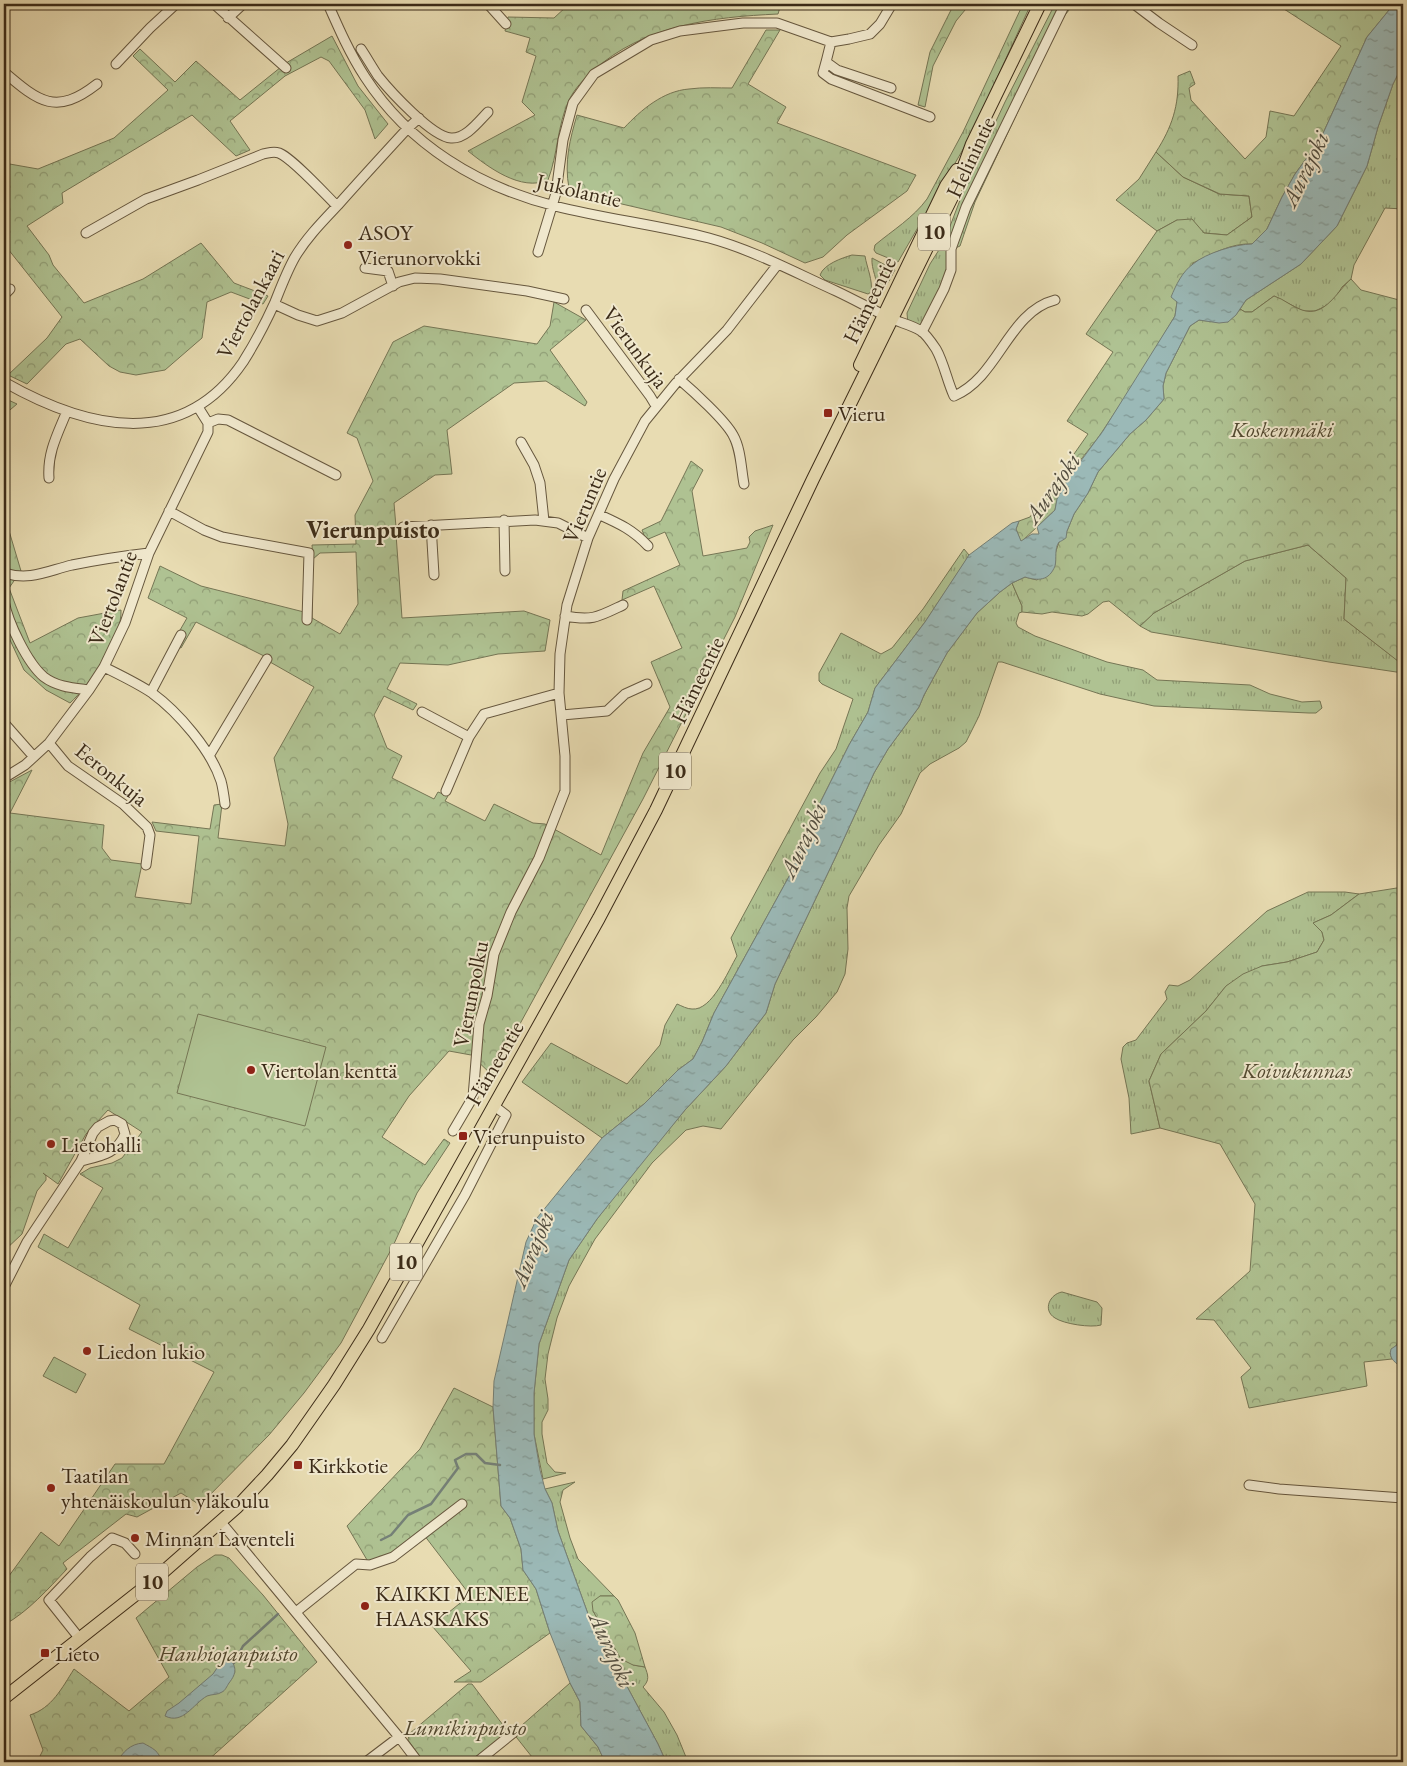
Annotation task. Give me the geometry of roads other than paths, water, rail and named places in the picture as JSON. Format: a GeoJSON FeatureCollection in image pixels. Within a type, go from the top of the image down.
{"type":"FeatureCollection","features":[{"type":"Feature","properties":{"kind":"highway","name":"Hämeentie"},"geometry":{"type":"LineString","coordinates":[[4,1698],[154,1580],[237,1507],[267,1475],[303,1430],[369,1329],[599,918],[656,810],[826,457],[887,316],[954,191],[972,144],[1040,4]]}},
{"type":"Feature","properties":{"kind":"street"},"geometry":{"type":"LineString","coordinates":[[116,64],[176,4]]}},
{"type":"Feature","properties":{"kind":"street"},"geometry":{"type":"LineString","coordinates":[[214,4],[286,68]]}},
{"type":"Feature","properties":{"kind":"street"},"geometry":{"type":"LineString","coordinates":[[228,18],[243,4]]}},
{"type":"Feature","properties":{"kind":"street","name":"Jukolantie"},"geometry":{"type":"LineString","coordinates":[[328,4],[346,44],[365,78],[384,104],[407,129],[428,147],[480,179],[512,193],[553,206],[710,238],[743,249],[922,332]]}},
{"type":"Feature","properties":{"kind":"street"},"geometry":{"type":"LineString","coordinates":[[488,4],[506,24]]}},
{"type":"Feature","properties":{"kind":"street"},"geometry":{"type":"LineString","coordinates":[[538,252],[553,206],[563,140],[574,103],[594,74],[651,40],[680,31],[743,23],[778,24],[831,42],[870,34],[880,24],[892,4]]}},
{"type":"Feature","properties":{"kind":"street","name":"Helinintie"},"geometry":{"type":"LineString","coordinates":[[922,332],[944,289],[951,270],[951,249],[966,207],[1066,4]]}},
{"type":"Feature","properties":{"kind":"street"},"geometry":{"type":"LineString","coordinates":[[1134,4],[1192,45]]}},
{"type":"Feature","properties":{"kind":"street"},"geometry":{"type":"LineString","coordinates":[[831,42],[823,73],[847,87],[930,117]]}},
{"type":"Feature","properties":{"kind":"street"},"geometry":{"type":"LineString","coordinates":[[362,50],[378,76],[395,96],[438,135],[452,138],[462,135],[488,112]]}},
{"type":"Feature","properties":{"kind":"street"},"geometry":{"type":"LineString","coordinates":[[826,62],[837,70],[892,88]]}},
{"type":"Feature","properties":{"kind":"street"},"geometry":{"type":"LineString","coordinates":[[4,72],[28,93],[40,100],[69,101],[83,95],[97,84]]}},
{"type":"Feature","properties":{"kind":"street","name":"Viertolankaari"},"geometry":{"type":"LineString","coordinates":[[4,382],[67,411],[91,419],[118,424],[147,423],[173,418],[198,407],[231,378],[255,341],[296,256],[315,229],[419,118]]}},
{"type":"Feature","properties":{"kind":"street"},"geometry":{"type":"LineString","coordinates":[[86,233],[146,199],[263,154],[274,152],[281,154],[290,161],[337,206]]}},
{"type":"Feature","properties":{"kind":"street","name":"Vieruntie"},"geometry":{"type":"LineString","coordinates":[[557,811],[565,791],[562,715],[559,693],[560,654],[569,596],[588,538],[639,429],[679,379],[727,330],[778,264]]}},
{"type":"Feature","properties":{"kind":"street"},"geometry":{"type":"LineString","coordinates":[[365,268],[388,271],[393,286]]}},
{"type":"Feature","properties":{"kind":"street"},"geometry":{"type":"LineString","coordinates":[[274,304],[298,315],[317,320],[342,313],[393,286],[414,278],[440,278],[527,291],[564,299]]}},
{"type":"Feature","properties":{"kind":"street"},"geometry":{"type":"LineString","coordinates":[[922,332],[940,356],[954,396],[965,392],[978,381],[1027,316],[1038,307],[1055,300]]}},
{"type":"Feature","properties":{"kind":"street","name":"Vierunkuja"},"geometry":{"type":"LineString","coordinates":[[586,310],[656,406]]}},
{"type":"Feature","properties":{"kind":"street"},"geometry":{"type":"LineString","coordinates":[[679,379],[734,435],[744,484]]}},
{"type":"Feature","properties":{"kind":"street"},"geometry":{"type":"LineString","coordinates":[[198,407],[208,423],[218,419],[228,420],[336,475]]}},
{"type":"Feature","properties":{"kind":"street"},"geometry":{"type":"LineString","coordinates":[[49,478],[48,465],[51,451],[67,411]]}},
{"type":"Feature","properties":{"kind":"street","name":"Viertolantie"},"geometry":{"type":"LineString","coordinates":[[4,778],[25,765],[49,743],[104,667],[125,622],[149,553],[208,432],[208,423]]}},
{"type":"Feature","properties":{"kind":"street"},"geometry":{"type":"LineString","coordinates":[[520,442],[534,465],[540,483],[544,521]]}},
{"type":"Feature","properties":{"kind":"street"},"geometry":{"type":"LineString","coordinates":[[169,511],[204,530],[222,537],[309,552],[307,620]]}},
{"type":"Feature","properties":{"kind":"street"},"geometry":{"type":"LineString","coordinates":[[600,515],[625,526],[637,534],[648,546]]}},
{"type":"Feature","properties":{"kind":"street"},"geometry":{"type":"LineString","coordinates":[[504,520],[505,571]]}},
{"type":"Feature","properties":{"kind":"street"},"geometry":{"type":"LineString","coordinates":[[403,527],[504,520],[544,521],[558,522],[588,538]]}},
{"type":"Feature","properties":{"kind":"street"},"geometry":{"type":"LineString","coordinates":[[431,525],[434,574]]}},
{"type":"Feature","properties":{"kind":"street"},"geometry":{"type":"LineString","coordinates":[[4,574],[28,577],[71,566],[149,553]]}},
{"type":"Feature","properties":{"kind":"street"},"geometry":{"type":"LineString","coordinates":[[4,601],[15,634],[27,655],[44,677],[64,686],[89,690]]}},
{"type":"Feature","properties":{"kind":"street"},"geometry":{"type":"LineString","coordinates":[[565,616],[584,620],[595,618],[623,605]]}},
{"type":"Feature","properties":{"kind":"street"},"geometry":{"type":"LineString","coordinates":[[150,692],[181,635]]}},
{"type":"Feature","properties":{"kind":"street"},"geometry":{"type":"LineString","coordinates":[[208,756],[267,659]]}},
{"type":"Feature","properties":{"kind":"street"},"geometry":{"type":"LineString","coordinates":[[104,667],[150,692],[166,704],[188,728],[208,756],[221,781],[225,804]]}},
{"type":"Feature","properties":{"kind":"street"},"geometry":{"type":"LineString","coordinates":[[562,715],[607,711],[625,694],[647,684]]}},
{"type":"Feature","properties":{"kind":"street"},"geometry":{"type":"LineString","coordinates":[[446,790],[469,736],[484,714],[559,693]]}},
{"type":"Feature","properties":{"kind":"street"},"geometry":{"type":"LineString","coordinates":[[422,712],[469,736]]}},
{"type":"Feature","properties":{"kind":"street"},"geometry":{"type":"LineString","coordinates":[[4,723],[34,757]]}},
{"type":"Feature","properties":{"kind":"street","name":"Eeronkuja"},"geometry":{"type":"LineString","coordinates":[[49,743],[68,766],[123,804],[147,827],[150,835],[146,865]]}},
{"type":"Feature","properties":{"kind":"street","name":"Vierunpolku"},"geometry":{"type":"LineString","coordinates":[[453,1131],[473,1097],[479,1024],[487,996],[494,954],[511,912],[539,858],[557,811]]}},
{"type":"Feature","properties":{"kind":"street"},"geometry":{"type":"LineString","coordinates":[[382,1338],[466,1194],[506,1115],[493,1106]]}},
{"type":"Feature","properties":{"kind":"street"},"geometry":{"type":"LineString","coordinates":[[4,1287],[27,1242],[81,1161],[93,1133],[98,1127],[109,1121],[115,1120],[122,1124],[125,1134],[120,1144],[106,1155],[81,1161]]}},
{"type":"Feature","properties":{"kind":"street"},"geometry":{"type":"LineString","coordinates":[[1249,1485],[1403,1498]]}},
{"type":"Feature","properties":{"kind":"street"},"geometry":{"type":"LineString","coordinates":[[296,1612],[356,1564],[370,1565],[393,1557],[462,1504]]}},
{"type":"Feature","properties":{"kind":"street"},"geometry":{"type":"LineString","coordinates":[[220,1521],[418,1762]]}},
{"type":"Feature","properties":{"kind":"street"},"geometry":{"type":"LineString","coordinates":[[80,1639],[49,1600],[90,1557],[112,1538],[125,1543],[135,1554]]}},
{"type":"Feature","properties":{"kind":"street"},"geometry":{"type":"LineString","coordinates":[[477,1762],[513,1733]]}},
{"type":"Feature","properties":{"kind":"street"},"geometry":{"type":"LineString","coordinates":[[366,1762],[399,1737]]}},
{"type":"Feature","properties":{"kind":"water","name":"Aurajoki"},"geometry":{"type":"Polygon","coordinates":[[[1394,4],[1403,4],[1403,64],[1393,84],[1367,166],[1337,226],[1301,264],[1246,300],[1236,315],[1228,322],[1219,323],[1199,320],[1190,326],[1166,373],[1163,386],[1164,399],[1146,420],[1130,434],[1098,472],[1088,493],[1074,514],[1066,538],[1057,545],[1053,571],[1043,579],[1025,577],[1012,583],[1000,592],[977,613],[947,653],[919,707],[888,749],[874,773],[775,984],[766,1013],[726,1066],[685,1110],[597,1219],[569,1260],[539,1344],[534,1393],[534,1434],[540,1470],[545,1489],[552,1503],[558,1531],[588,1614],[666,1762],[605,1762],[598,1747],[581,1726],[580,1702],[570,1683],[550,1633],[536,1589],[523,1570],[521,1549],[510,1518],[501,1506],[493,1407],[494,1381],[526,1242],[537,1218],[602,1138],[644,1104],[678,1070],[693,1059],[714,1013],[792,871],[809,825],[849,745],[868,712],[875,688],[925,622],[969,555],[1012,523],[1019,521],[1016,529],[1021,541],[1032,534],[1039,534],[1037,527],[1055,510],[1057,499],[1069,477],[1103,431],[1175,316],[1177,302],[1171,297],[1177,283],[1189,267],[1205,256],[1230,247],[1252,244],[1267,229],[1295,174],[1320,140],[1367,37],[1394,4]]]}},
{"type":"Feature","properties":{"kind":"water"},"geometry":{"type":"Polygon","coordinates":[[[1403,1341],[1403,1368],[1393,1360],[1390,1352],[1391,1349],[1403,1341]]]}},
{"type":"Feature","properties":{"kind":"water"},"geometry":{"type":"Polygon","coordinates":[[[228,1657],[233,1663],[235,1673],[224,1691],[207,1696],[183,1716],[171,1718],[165,1716],[167,1711],[213,1674],[221,1662],[228,1657]]]}},
{"type":"Feature","properties":{"kind":"water"},"geometry":{"type":"Polygon","coordinates":[[[143,1743],[157,1752],[161,1762],[117,1762],[127,1749],[143,1743]]]}},
{"type":"Feature","properties":{"kind":"waterway"},"geometry":{"type":"LineString","coordinates":[[381,1540],[391,1535],[408,1515],[431,1504],[458,1468],[455,1460],[466,1454],[476,1454],[485,1463],[500,1465]]}},
{"type":"Feature","properties":{"kind":"waterway"},"geometry":{"type":"LineString","coordinates":[[234,1663],[243,1646],[278,1614]]}},
{"type":"Feature","properties":{"kind":"place","name":"ASOY Vierunorvokki"},"geometry":{"type":"Point","coordinates":[348,245]}},
{"type":"Feature","properties":{"kind":"place","name":"Vieru"},"geometry":{"type":"Point","coordinates":[828,413]}},
{"type":"Feature","properties":{"kind":"place","name":"Viertolan kenttä"},"geometry":{"type":"Point","coordinates":[251,1070]}},
{"type":"Feature","properties":{"kind":"place","name":"Vierunpuisto"},"geometry":{"type":"Point","coordinates":[463,1136]}},
{"type":"Feature","properties":{"kind":"place","name":"Lietohalli"},"geometry":{"type":"Point","coordinates":[51,1144]}},
{"type":"Feature","properties":{"kind":"place","name":"Liedon lukio"},"geometry":{"type":"Point","coordinates":[87,1351]}},
{"type":"Feature","properties":{"kind":"place","name":"Kirkkotie"},"geometry":{"type":"Point","coordinates":[298,1465]}},
{"type":"Feature","properties":{"kind":"place","name":"Taatilan yhtenäiskoulun yläkoulu"},"geometry":{"type":"Point","coordinates":[51,1488]}},
{"type":"Feature","properties":{"kind":"place","name":"Minnan Laventeli"},"geometry":{"type":"Point","coordinates":[135,1538]}},
{"type":"Feature","properties":{"kind":"place","name":"KAIKKI MENEE HAASKAKS"},"geometry":{"type":"Point","coordinates":[365,1606]}},
{"type":"Feature","properties":{"kind":"place","name":"Lieto"},"geometry":{"type":"Point","coordinates":[45,1653]}},
{"type":"Feature","properties":{"kind":"district","name":"Vierunpuisto"},"geometry":{"type":"Point","coordinates":[373,530]}},
{"type":"Feature","properties":{"kind":"park label","name":"Koskenmäki"},"geometry":{"type":"Point","coordinates":[1282,429]}},
{"type":"Feature","properties":{"kind":"park label","name":"Koivukunnas"},"geometry":{"type":"Point","coordinates":[1297,1070]}},
{"type":"Feature","properties":{"kind":"park label","name":"Hanhiojanpuisto"},"geometry":{"type":"Point","coordinates":[228,1653]}},
{"type":"Feature","properties":{"kind":"park label","name":"Lumikinpuisto"},"geometry":{"type":"Point","coordinates":[465,1727]}}]}
